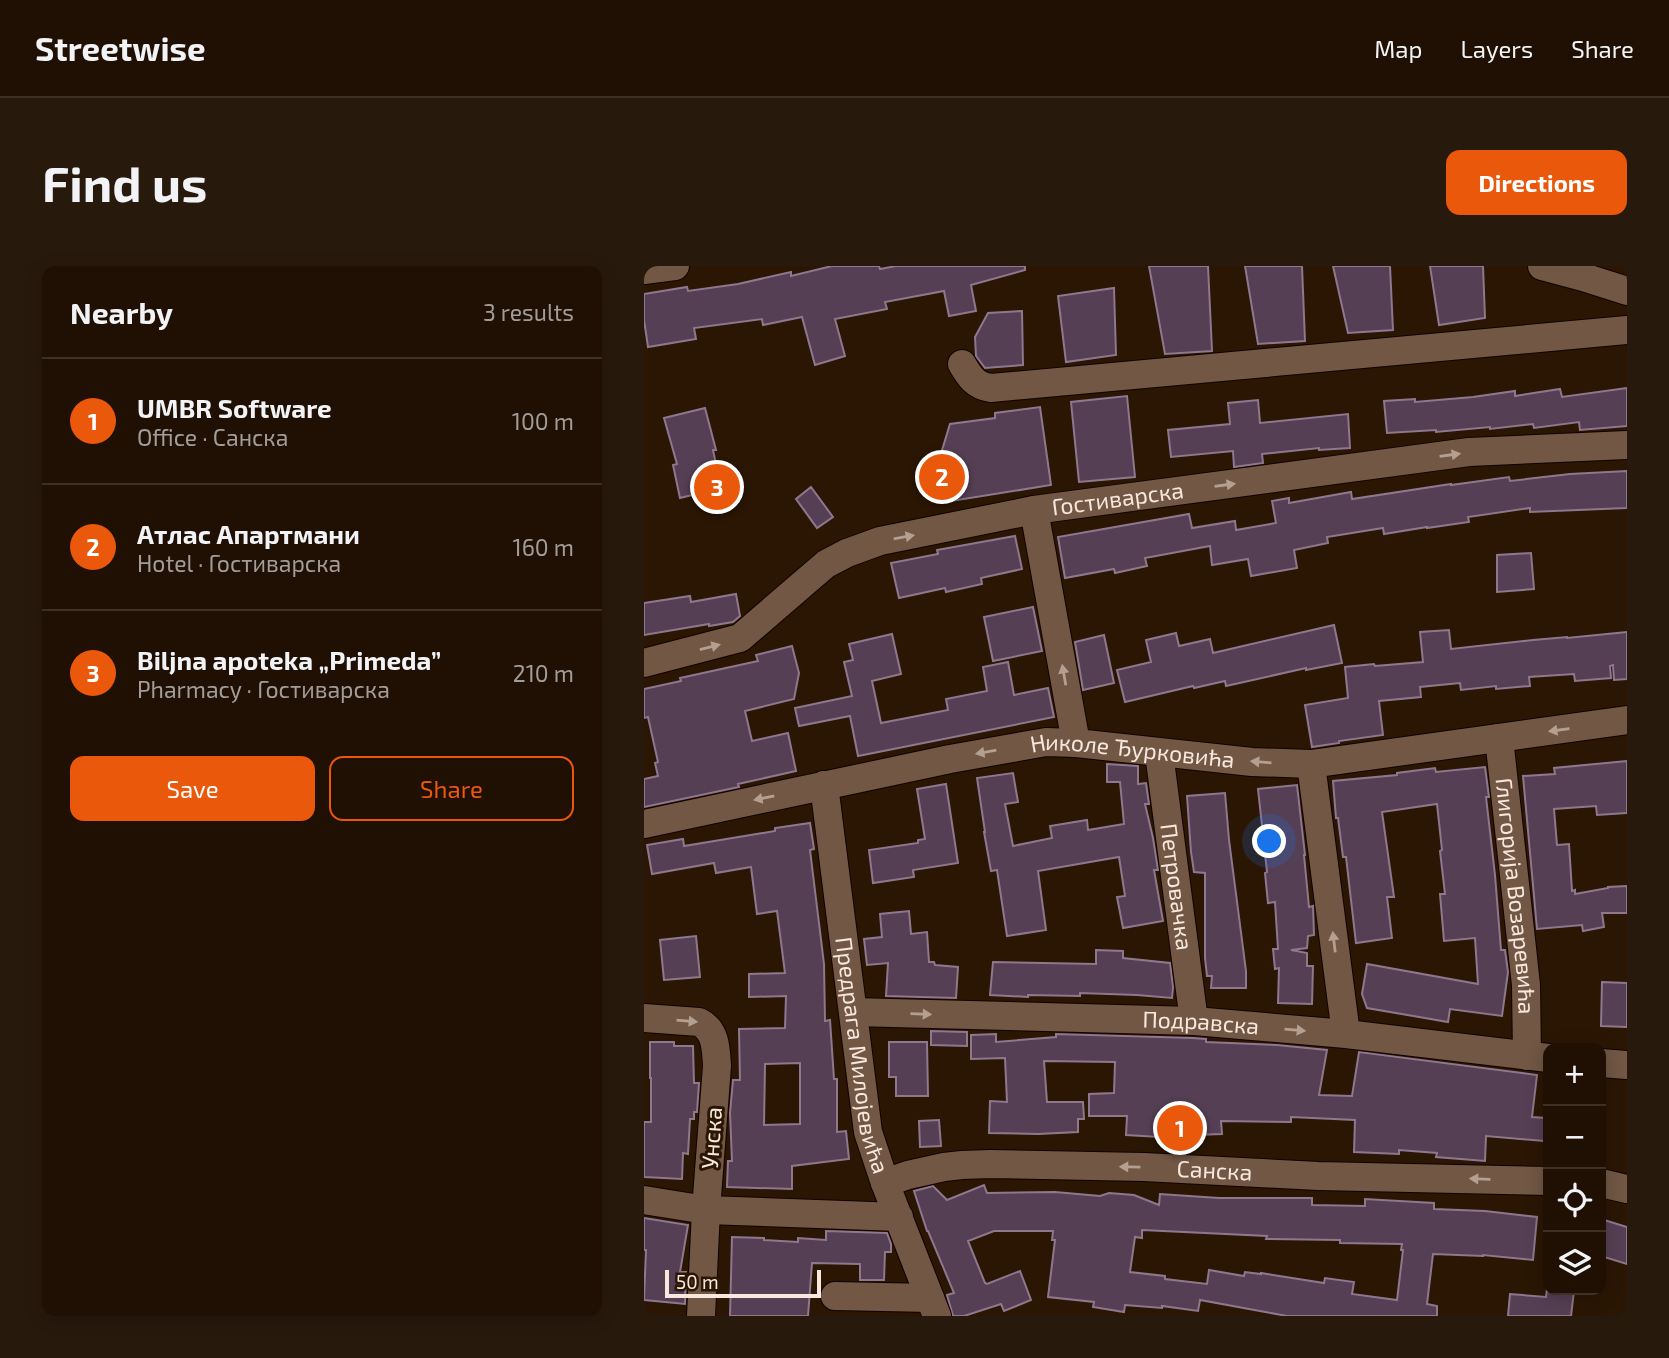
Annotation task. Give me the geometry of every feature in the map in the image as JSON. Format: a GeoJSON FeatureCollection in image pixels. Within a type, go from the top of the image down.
{"type":"FeatureCollection","features":[{"type":"Feature","properties":{"kind":"street"},"geometry":{"type":"LineString","coordinates":[[644,270],[675,266]]}},
{"type":"Feature","properties":{"kind":"street"},"geometry":{"type":"LineString","coordinates":[[1542,266],[1627,291]]}},
{"type":"Feature","properties":{"kind":"street"},"geometry":{"type":"LineString","coordinates":[[962,364],[973,380],[990,388],[1627,330]]}},
{"type":"Feature","properties":{"kind":"street","name":"Гостиварска"},"geometry":{"type":"LineString","coordinates":[[644,663],[745,635],[826,564],[880,541],[1034,510],[1469,453],[1627,445]]}},
{"type":"Feature","properties":{"kind":"street"},"geometry":{"type":"LineString","coordinates":[[1034,510],[1076,743]]}},
{"type":"Feature","properties":{"kind":"street","name":"Николе Ђурковића"},"geometry":{"type":"LineString","coordinates":[[644,824],[824,785],[1046,742],[1252,762],[1311,764],[1627,720]]}},
{"type":"Feature","properties":{"kind":"street","name":"Глигорија Возаревића"},"geometry":{"type":"LineString","coordinates":[[1499,738],[1526,985],[1538,1057]]}},
{"type":"Feature","properties":{"kind":"street","name":"Петровачка"},"geometry":{"type":"LineString","coordinates":[[1159,753],[1194,1021]]}},
{"type":"Feature","properties":{"kind":"street"},"geometry":{"type":"LineString","coordinates":[[1311,764],[1346,1034]]}},
{"type":"Feature","properties":{"kind":"street","name":"Предрага Милојевића"},"geometry":{"type":"LineString","coordinates":[[824,785],[870,1140],[934,1307]]}},
{"type":"Feature","properties":{"kind":"street","name":"Подравска"},"geometry":{"type":"LineString","coordinates":[[853,1012],[1194,1021],[1346,1034],[1538,1057]]}},
{"type":"Feature","properties":{"kind":"street","name":"Унска"},"geometry":{"type":"LineString","coordinates":[[644,1018],[699,1022],[706,1025],[716,1045],[717,1066],[701,1316]]}},
{"type":"Feature","properties":{"kind":"street"},"geometry":{"type":"LineString","coordinates":[[1606,1063],[1627,1065]]}},
{"type":"Feature","properties":{"kind":"street","name":"Санска"},"geometry":{"type":"LineString","coordinates":[[885,1182],[944,1167],[990,1164],[1543,1181]]}},
{"type":"Feature","properties":{"kind":"street"},"geometry":{"type":"LineString","coordinates":[[1606,1185],[1627,1189]]}},
{"type":"Feature","properties":{"kind":"street"},"geometry":{"type":"LineString","coordinates":[[644,1200],[706,1210],[899,1217]]}},
{"type":"Feature","properties":{"kind":"street"},"geometry":{"type":"LineString","coordinates":[[835,1296],[934,1307]]}},
{"type":"Feature","properties":{"kind":"building"},"geometry":{"type":"Polygon","coordinates":[[[832,266],[879,266],[880,269],[896,266],[1025,266],[1025,270],[971,285],[976,311],[949,316],[944,291],[885,302],[887,309],[835,319],[845,356],[815,365],[802,317],[763,325],[762,319],[694,328],[696,339],[648,347],[644,294],[687,287],[688,291],[738,284],[791,272],[791,276],[832,266]]]}},
{"type":"Feature","properties":{"kind":"building"},"geometry":{"type":"Polygon","coordinates":[[[1149,266],[1208,266],[1212,351],[1165,354],[1149,266]]]}},
{"type":"Feature","properties":{"kind":"building"},"geometry":{"type":"Polygon","coordinates":[[[1245,266],[1302,266],[1305,341],[1258,344],[1245,266]]]}},
{"type":"Feature","properties":{"kind":"building"},"geometry":{"type":"Polygon","coordinates":[[[1333,266],[1390,266],[1393,330],[1348,333],[1333,266]]]}},
{"type":"Feature","properties":{"kind":"building"},"geometry":{"type":"Polygon","coordinates":[[[1430,266],[1483,266],[1485,318],[1439,325],[1430,266]]]}},
{"type":"Feature","properties":{"kind":"building"},"geometry":{"type":"Polygon","coordinates":[[[1114,288],[1116,355],[1066,362],[1058,296],[1114,288]]]}},
{"type":"Feature","properties":{"kind":"building"},"geometry":{"type":"Polygon","coordinates":[[[1022,311],[1023,365],[985,368],[976,356],[975,337],[988,313],[1022,311]]]}},
{"type":"Feature","properties":{"kind":"building"},"geometry":{"type":"Polygon","coordinates":[[[1627,388],[1627,426],[1580,430],[1579,422],[1534,428],[1533,424],[1490,429],[1387,433],[1384,401],[1415,399],[1415,402],[1515,391],[1515,396],[1560,389],[1562,397],[1627,388]]]}},
{"type":"Feature","properties":{"kind":"building"},"geometry":{"type":"Polygon","coordinates":[[[1127,396],[1135,477],[1079,482],[1071,402],[1127,396]]]}},
{"type":"Feature","properties":{"kind":"building"},"geometry":{"type":"Polygon","coordinates":[[[1258,400],[1260,423],[1348,414],[1350,448],[1319,448],[1262,454],[1263,463],[1234,467],[1233,451],[1171,457],[1168,430],[1230,424],[1228,403],[1258,400]]]}},
{"type":"Feature","properties":{"kind":"building"},"geometry":{"type":"Polygon","coordinates":[[[1040,407],[1051,485],[939,503],[929,493],[950,424],[995,418],[995,413],[1040,407]]]}},
{"type":"Feature","properties":{"kind":"building"},"geometry":{"type":"Polygon","coordinates":[[[705,408],[716,450],[713,450],[721,488],[680,498],[673,465],[677,464],[664,418],[705,408]]]}},
{"type":"Feature","properties":{"kind":"building"},"geometry":{"type":"Polygon","coordinates":[[[1627,471],[1627,508],[1530,512],[1530,508],[1468,517],[1469,522],[1427,528],[1384,534],[1383,528],[1327,537],[1328,543],[1294,550],[1297,568],[1251,576],[1248,559],[1212,565],[1210,546],[1145,558],[1147,566],[1115,573],[1114,569],[1065,578],[1058,537],[1189,514],[1192,528],[1235,521],[1236,530],[1276,523],[1272,501],[1289,498],[1289,503],[1351,492],[1352,499],[1509,477],[1510,481],[1627,471]]]}},
{"type":"Feature","properties":{"kind":"building"},"geometry":{"type":"Polygon","coordinates":[[[811,487],[833,517],[817,528],[796,499],[811,487]]]}},
{"type":"Feature","properties":{"kind":"building"},"geometry":{"type":"Polygon","coordinates":[[[1015,536],[1022,569],[981,578],[982,584],[946,592],[945,588],[899,598],[891,563],[938,554],[937,550],[1015,536]]]}},
{"type":"Feature","properties":{"kind":"building"},"geometry":{"type":"Polygon","coordinates":[[[1531,553],[1534,589],[1497,592],[1497,555],[1531,553]]]}},
{"type":"Feature","properties":{"kind":"building"},"geometry":{"type":"Polygon","coordinates":[[[736,594],[740,616],[733,622],[644,635],[644,603],[690,596],[691,602],[736,594]]]}},
{"type":"Feature","properties":{"kind":"building"},"geometry":{"type":"Polygon","coordinates":[[[1033,607],[1042,651],[993,661],[984,617],[1033,607]]]}},
{"type":"Feature","properties":{"kind":"building"},"geometry":{"type":"Polygon","coordinates":[[[1334,625],[1342,663],[1226,686],[1225,681],[1194,688],[1193,686],[1125,702],[1117,670],[1151,662],[1146,640],[1176,633],[1179,646],[1210,639],[1213,653],[1334,625]]]}},
{"type":"Feature","properties":{"kind":"building"},"geometry":{"type":"Polygon","coordinates":[[[1449,630],[1451,649],[1627,632],[1627,679],[1614,680],[1613,665],[1610,666],[1611,678],[1575,681],[1574,674],[1529,677],[1530,686],[1496,689],[1496,686],[1461,690],[1460,683],[1420,687],[1421,697],[1379,701],[1383,735],[1312,747],[1305,705],[1348,698],[1345,667],[1423,662],[1420,632],[1449,630]]]}},
{"type":"Feature","properties":{"kind":"building"},"geometry":{"type":"Polygon","coordinates":[[[892,634],[901,674],[872,681],[881,723],[948,710],[946,699],[987,691],[983,667],[1008,662],[1014,695],[1048,688],[1054,717],[858,756],[850,716],[799,726],[795,708],[852,696],[844,662],[853,660],[849,644],[892,634]]]}},
{"type":"Feature","properties":{"kind":"building"},"geometry":{"type":"Polygon","coordinates":[[[1104,635],[1114,683],[1083,690],[1075,642],[1104,635]]]}},
{"type":"Feature","properties":{"kind":"building"},"geometry":{"type":"Polygon","coordinates":[[[792,646],[799,673],[794,699],[745,711],[752,741],[788,733],[796,771],[738,784],[739,787],[644,807],[644,779],[658,776],[655,763],[658,762],[648,717],[644,718],[644,689],[758,661],[756,655],[792,646]]]}},
{"type":"Feature","properties":{"kind":"building"},"geometry":{"type":"Polygon","coordinates":[[[1627,761],[1627,813],[1597,815],[1596,806],[1554,809],[1557,845],[1569,844],[1572,891],[1575,890],[1575,894],[1627,886],[1627,913],[1602,913],[1604,927],[1583,931],[1582,925],[1537,929],[1523,776],[1555,774],[1554,768],[1627,761]]]}},
{"type":"Feature","properties":{"kind":"building"},"geometry":{"type":"Polygon","coordinates":[[[1107,764],[1138,766],[1138,784],[1146,783],[1149,804],[1145,804],[1158,870],[1154,870],[1163,921],[1123,928],[1117,897],[1125,896],[1119,857],[1038,871],[1046,930],[1007,936],[997,870],[991,871],[977,778],[1013,773],[1018,802],[1005,804],[1013,846],[1052,838],[1050,826],[1087,820],[1088,830],[1124,824],[1120,782],[1107,782],[1107,764]]]}},
{"type":"Feature","properties":{"kind":"building"},"geometry":{"type":"Polygon","coordinates":[[[1485,767],[1501,950],[1505,950],[1508,972],[1502,1016],[1450,1009],[1448,1022],[1367,1008],[1362,994],[1367,964],[1478,984],[1475,938],[1444,941],[1440,894],[1445,894],[1437,804],[1382,812],[1394,897],[1387,897],[1392,938],[1356,943],[1346,857],[1343,857],[1336,818],[1333,781],[1397,775],[1435,768],[1436,772],[1485,767]]]}},
{"type":"Feature","properties":{"kind":"building"},"geometry":{"type":"Polygon","coordinates":[[[946,784],[958,863],[913,870],[914,877],[873,883],[869,850],[918,843],[918,840],[925,839],[917,789],[946,784]]]}},
{"type":"Feature","properties":{"kind":"building"},"geometry":{"type":"Polygon","coordinates":[[[1297,785],[1309,907],[1313,906],[1314,935],[1308,936],[1307,948],[1291,950],[1307,953],[1307,966],[1313,966],[1312,1004],[1278,1003],[1279,968],[1275,969],[1273,949],[1278,949],[1275,902],[1268,903],[1258,789],[1297,785]]]}},
{"type":"Feature","properties":{"kind":"building"},"geometry":{"type":"Polygon","coordinates":[[[1225,793],[1246,988],[1211,988],[1212,976],[1207,976],[1205,958],[1205,873],[1194,872],[1191,852],[1187,796],[1225,793]]]}},
{"type":"Feature","properties":{"kind":"building"},"geometry":{"type":"Polygon","coordinates":[[[810,823],[814,849],[810,850],[824,964],[825,1021],[830,1020],[834,1079],[837,1079],[837,1132],[846,1131],[849,1159],[792,1166],[792,1189],[727,1187],[728,1161],[732,1161],[730,1113],[733,1080],[740,1080],[739,1029],[785,1028],[786,996],[749,997],[749,974],[785,973],[777,911],[757,914],[751,867],[716,873],[714,863],[652,874],[647,845],[683,839],[684,846],[775,831],[775,828],[810,823]],[[800,1063],[765,1064],[764,1125],[800,1124],[800,1063]]]}},
{"type":"Feature","properties":{"kind":"building"},"geometry":{"type":"Polygon","coordinates":[[[909,911],[911,934],[927,932],[929,962],[958,967],[956,998],[886,996],[888,963],[867,965],[864,939],[882,937],[880,914],[909,911]]]}},
{"type":"Feature","properties":{"kind":"building"},"geometry":{"type":"Polygon","coordinates":[[[696,936],[700,977],[664,980],[660,940],[696,936]]]}},
{"type":"Feature","properties":{"kind":"building"},"geometry":{"type":"Polygon","coordinates":[[[1096,950],[1123,951],[1123,958],[1170,963],[1172,998],[1080,993],[1080,996],[990,995],[993,962],[1096,964],[1096,950]]]}},
{"type":"Feature","properties":{"kind":"building"},"geometry":{"type":"Polygon","coordinates":[[[1602,982],[1627,983],[1627,1027],[1601,1026],[1602,982]]]}},
{"type":"Feature","properties":{"kind":"building"},"geometry":{"type":"Polygon","coordinates":[[[931,1031],[967,1032],[967,1046],[931,1045],[931,1031]]]}},
{"type":"Feature","properties":{"kind":"building"},"geometry":{"type":"Polygon","coordinates":[[[996,1034],[996,1042],[1056,1037],[1056,1034],[1193,1038],[1206,1039],[1206,1042],[1327,1050],[1319,1095],[1352,1096],[1359,1052],[1537,1075],[1532,1117],[1543,1118],[1543,1141],[1486,1136],[1485,1161],[1436,1157],[1437,1153],[1399,1150],[1399,1154],[1354,1152],[1355,1120],[1291,1117],[1291,1122],[1221,1121],[1222,1134],[1195,1135],[1195,1125],[1191,1125],[1191,1120],[1160,1121],[1159,1137],[1126,1135],[1127,1116],[1089,1116],[1089,1094],[1114,1093],[1115,1062],[1044,1061],[1047,1102],[1083,1102],[1084,1119],[1078,1119],[1078,1132],[989,1133],[990,1101],[1007,1102],[1005,1058],[971,1059],[971,1035],[996,1034]]]}},
{"type":"Feature","properties":{"kind":"building"},"geometry":{"type":"Polygon","coordinates":[[[650,1042],[674,1042],[674,1046],[693,1046],[694,1083],[699,1083],[697,1112],[694,1112],[694,1119],[690,1119],[688,1154],[683,1153],[682,1179],[644,1177],[644,1122],[651,1122],[650,1042]]]}},
{"type":"Feature","properties":{"kind":"building"},"geometry":{"type":"Polygon","coordinates":[[[889,1042],[927,1042],[928,1096],[896,1096],[896,1077],[889,1077],[889,1042]]]}},
{"type":"Feature","properties":{"kind":"building"},"geometry":{"type":"Polygon","coordinates":[[[939,1120],[941,1146],[920,1147],[919,1121],[939,1120]]]}},
{"type":"Feature","properties":{"kind":"building"},"geometry":{"type":"Polygon","coordinates":[[[984,1185],[987,1193],[1055,1192],[1100,1196],[1109,1193],[1134,1195],[1159,1205],[1160,1194],[1219,1198],[1312,1198],[1312,1205],[1365,1206],[1365,1199],[1434,1203],[1434,1209],[1537,1217],[1533,1260],[1433,1254],[1427,1304],[1437,1306],[1437,1316],[1287,1316],[1200,1300],[1198,1311],[1125,1305],[1124,1312],[1093,1307],[1094,1302],[1048,1297],[1055,1240],[1052,1240],[1053,1231],[994,1231],[968,1241],[985,1283],[1020,1271],[1031,1300],[1004,1311],[1001,1304],[964,1316],[953,1316],[947,1295],[954,1293],[927,1231],[914,1191],[933,1186],[947,1200],[984,1185]],[[1142,1230],[1142,1238],[1135,1237],[1130,1272],[1207,1284],[1209,1270],[1244,1276],[1245,1272],[1261,1273],[1324,1283],[1325,1278],[1354,1282],[1352,1294],[1397,1300],[1402,1244],[1266,1239],[1267,1236],[1142,1230]]]}},
{"type":"Feature","properties":{"kind":"building"},"geometry":{"type":"Polygon","coordinates":[[[644,1218],[688,1225],[680,1272],[686,1272],[685,1304],[644,1300],[644,1218]]]}},
{"type":"Feature","properties":{"kind":"building"},"geometry":{"type":"Polygon","coordinates":[[[1606,1221],[1627,1227],[1627,1264],[1606,1258],[1606,1221]]]}},
{"type":"Feature","properties":{"kind":"building"},"geometry":{"type":"Polygon","coordinates":[[[826,1231],[887,1233],[891,1252],[885,1252],[884,1280],[860,1280],[860,1264],[812,1263],[808,1316],[730,1316],[732,1237],[798,1242],[798,1238],[826,1240],[826,1231]]]}},
{"type":"Feature","properties":{"kind":"building"},"geometry":{"type":"Polygon","coordinates":[[[1510,1294],[1546,1297],[1574,1295],[1571,1316],[1508,1316],[1510,1294]]]}},
{"type":"Feature","properties":{"kind":"place","name":"Атлас Апартмани"},"geometry":{"type":"Point","coordinates":[942,477]}},
{"type":"Feature","properties":{"kind":"place","name":"Biljna apoteka „Primeda”"},"geometry":{"type":"Point","coordinates":[717,487]}},
{"type":"Feature","properties":{"kind":"place","name":"UMBR Software"},"geometry":{"type":"Point","coordinates":[1180,1128]}}]}
